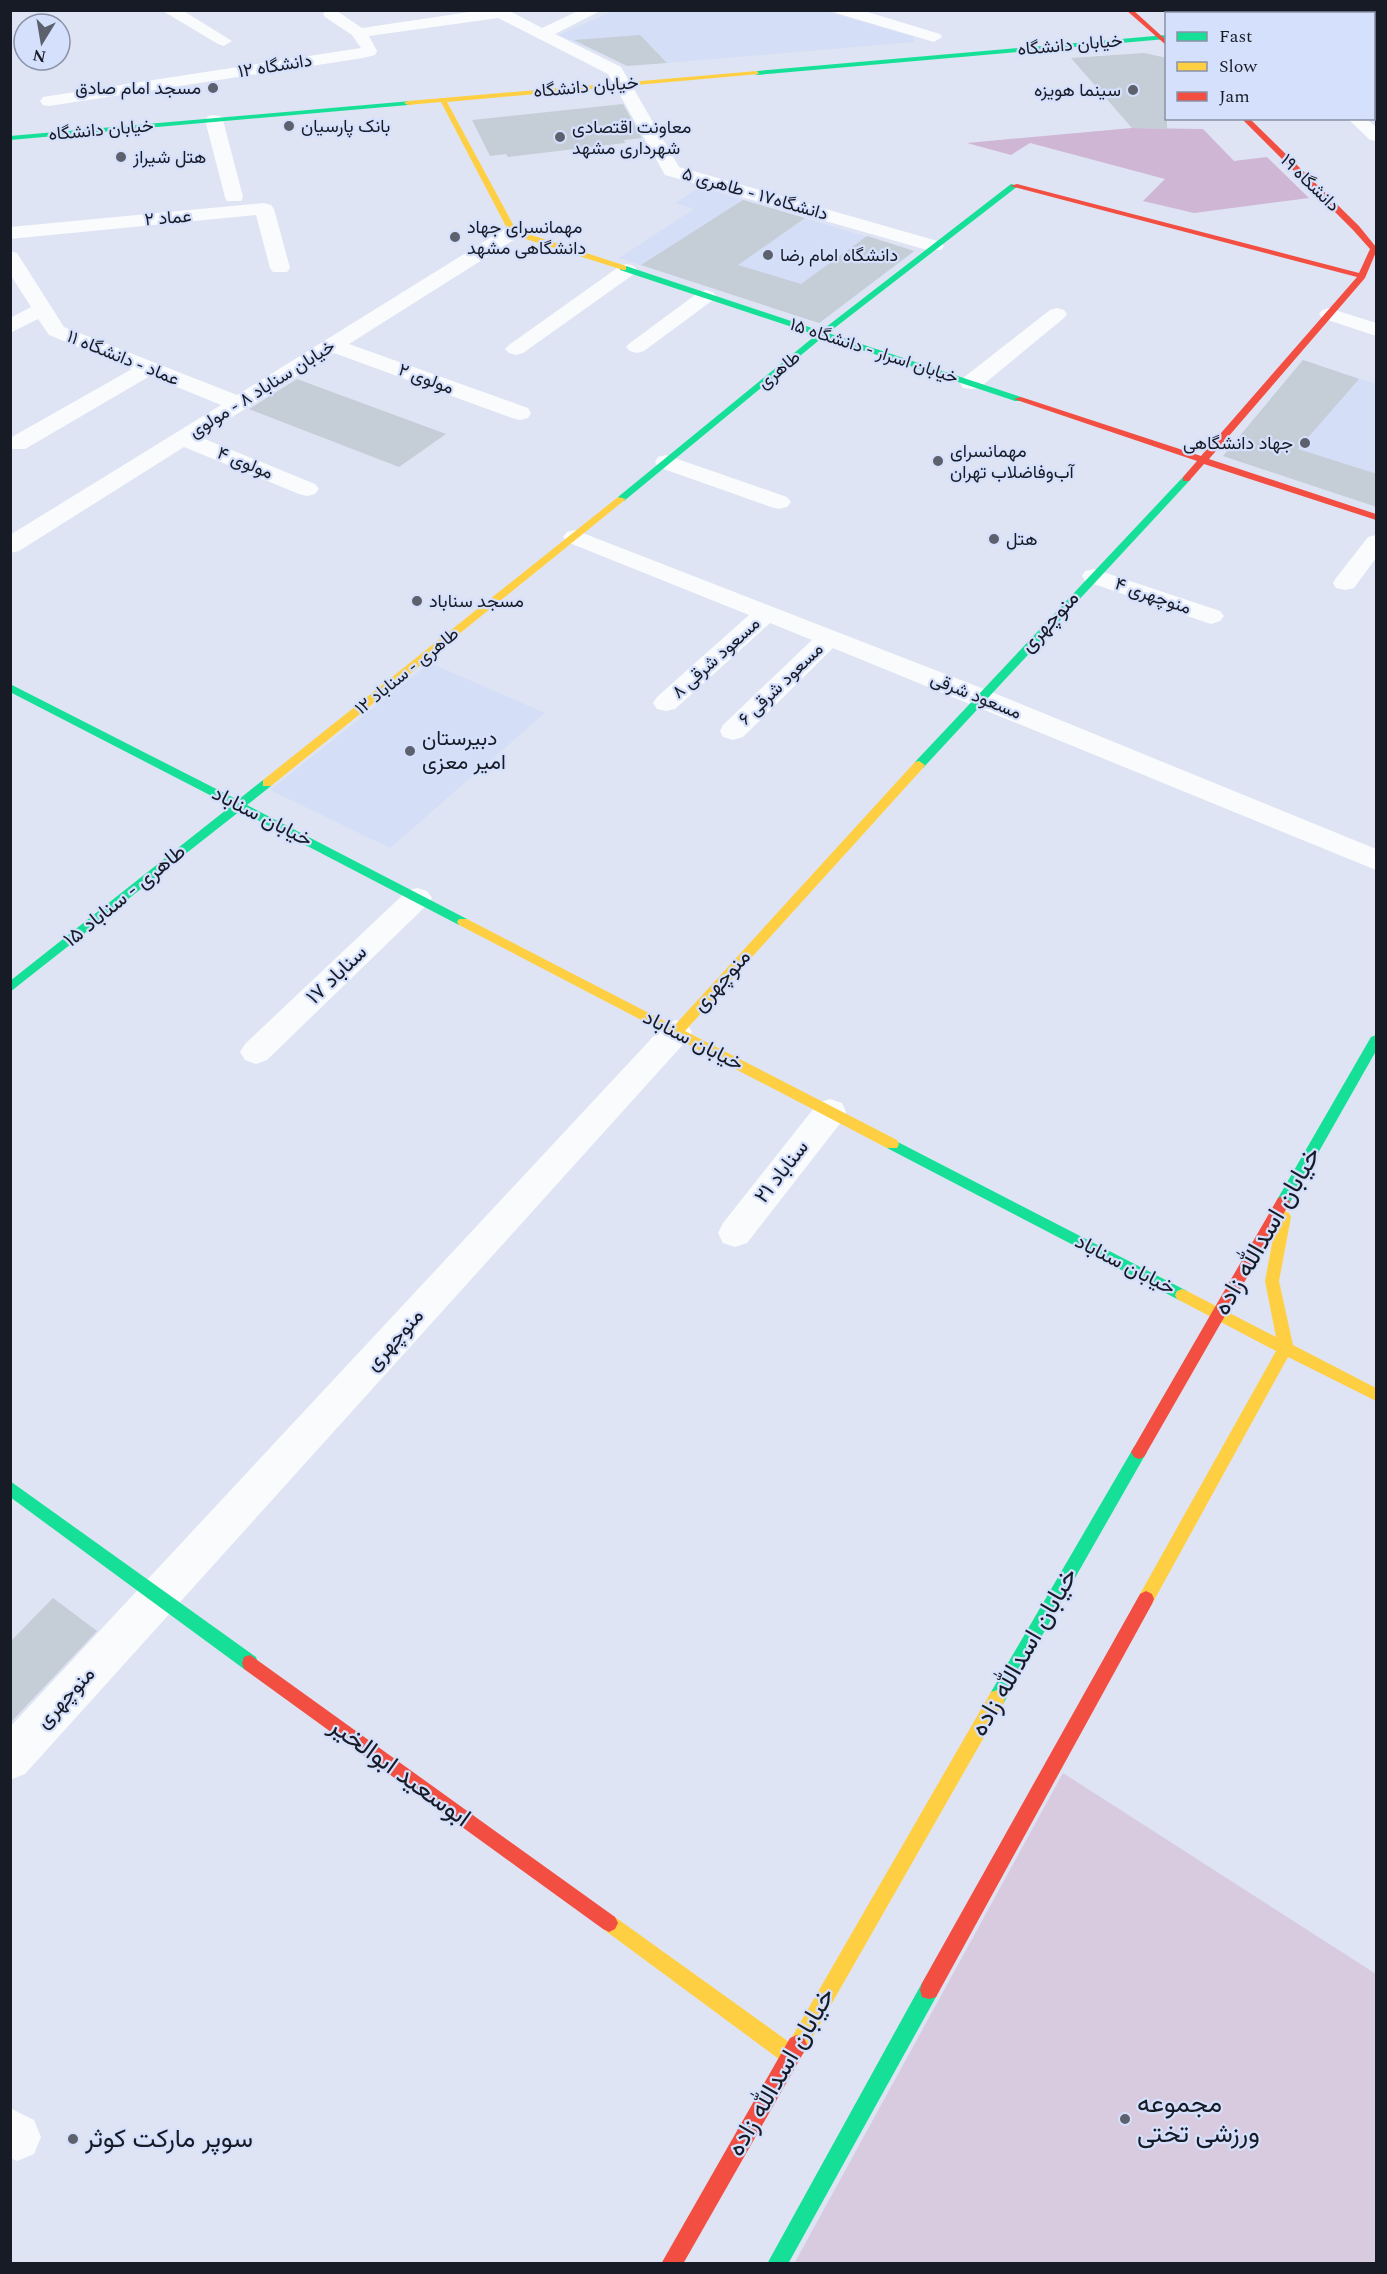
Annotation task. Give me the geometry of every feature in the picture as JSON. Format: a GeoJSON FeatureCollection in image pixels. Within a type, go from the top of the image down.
{"type":"FeatureCollection","features":[{"type":"Feature","properties":{"kind":"street"},"geometry":{"type":"LineString","coordinates":[[169,10],[224,41]]}},
{"type":"Feature","properties":{"kind":"street"},"geometry":{"type":"LineString","coordinates":[[542,34],[594,10]]}},
{"type":"Feature","properties":{"kind":"street"},"geometry":{"type":"LineString","coordinates":[[842,10],[934,37]]}},
{"type":"Feature","properties":{"kind":"street"},"geometry":{"type":"LineString","coordinates":[[1129,10],[1165,39]]}},
{"type":"Feature","properties":{"kind":"street"},"geometry":{"type":"LineString","coordinates":[[331,14],[361,34],[498,12]]}},
{"type":"Feature","properties":{"kind":"street","name":"دانشگاه۱۷ - طاهری ۵"},"geometry":{"type":"LineString","coordinates":[[498,12],[615,71],[672,171],[934,246]]}},
{"type":"Feature","properties":{"kind":"street","name":"دانشگاه ۱۲"},"geometry":{"type":"LineString","coordinates":[[70,119],[49,101],[369,51],[359,36],[361,34]]}},
{"type":"Feature","properties":{"kind":"street","name":"خیابان دانشگاه"},"geometry":{"type":"LineString","coordinates":[[10,138],[1165,39]]}},
{"type":"Feature","properties":{"kind":"street"},"geometry":{"type":"LineString","coordinates":[[443,100],[513,232]]}},
{"type":"Feature","properties":{"kind":"street"},"geometry":{"type":"LineString","coordinates":[[214,120],[234,197]]}},
{"type":"Feature","properties":{"kind":"street","name":"دانشگاه ۱۹"},"geometry":{"type":"LineString","coordinates":[[1246,120],[1356,228],[1374,249]]}},
{"type":"Feature","properties":{"kind":"street"},"geometry":{"type":"LineString","coordinates":[[1357,120],[1377,136]]}},
{"type":"Feature","properties":{"kind":"street","name":"طاهری"},"geometry":{"type":"LineString","coordinates":[[575,537],[822,334],[1015,185],[1362,276]]}},
{"type":"Feature","properties":{"kind":"street","name":"عماد ۲"},"geometry":{"type":"LineString","coordinates":[[10,233],[264,209],[280,268]]}},
{"type":"Feature","properties":{"kind":"street","name":"خیابان اسرار - دانشگاه ۱۵"},"geometry":{"type":"LineString","coordinates":[[513,232],[1377,517]]}},
{"type":"Feature","properties":{"kind":"street","name":"خیابان سناباد ۸ - مولوی"},"geometry":{"type":"LineString","coordinates":[[10,546],[513,232]]}},
{"type":"Feature","properties":{"kind":"street","name":"منوچهری"},"geometry":{"type":"LineString","coordinates":[[10,1759],[980,697],[1204,460],[1362,276],[1374,249]]}},
{"type":"Feature","properties":{"kind":"street","name":"عماد - دانشگاه ۱۱"},"geometry":{"type":"LineString","coordinates":[[14,270],[56,331],[237,403]]}},
{"type":"Feature","properties":{"kind":"street"},"geometry":{"type":"LineString","coordinates":[[516,349],[627,270]]}},
{"type":"Feature","properties":{"kind":"street"},"geometry":{"type":"LineString","coordinates":[[637,347],[706,297]]}},
{"type":"Feature","properties":{"kind":"street"},"geometry":{"type":"LineString","coordinates":[[10,327],[42,309]]}},
{"type":"Feature","properties":{"kind":"street"},"geometry":{"type":"LineString","coordinates":[[971,383],[1057,314]]}},
{"type":"Feature","properties":{"kind":"street"},"geometry":{"type":"LineString","coordinates":[[1329,314],[1377,330]]}},
{"type":"Feature","properties":{"kind":"street","name":"مولوی ۲"},"geometry":{"type":"LineString","coordinates":[[333,345],[520,413]]}},
{"type":"Feature","properties":{"kind":"street"},"geometry":{"type":"LineString","coordinates":[[17,444],[148,368]]}},
{"type":"Feature","properties":{"kind":"street","name":"مولوی ۴"},"geometry":{"type":"LineString","coordinates":[[182,438],[307,489]]}},
{"type":"Feature","properties":{"kind":"street"},"geometry":{"type":"LineString","coordinates":[[666,462],[779,502]]}},
{"type":"Feature","properties":{"kind":"street","name":"مسعود شرقی"},"geometry":{"type":"LineString","coordinates":[[575,537],[980,697],[1377,860]]}},
{"type":"Feature","properties":{"kind":"street","name":"طاهری - سناباد ۱۲"},"geometry":{"type":"LineString","coordinates":[[239,805],[575,537]]}},
{"type":"Feature","properties":{"kind":"street"},"geometry":{"type":"LineString","coordinates":[[1345,583],[1377,542]]}},
{"type":"Feature","properties":{"kind":"street","name":"منوچهری ۴"},"geometry":{"type":"LineString","coordinates":[[1094,576],[1211,616]]}},
{"type":"Feature","properties":{"kind":"street","name":"مسعود شرقی ۸"},"geometry":{"type":"LineString","coordinates":[[666,703],[766,613]]}},
{"type":"Feature","properties":{"kind":"street","name":"مسعود شرقی ۶"},"geometry":{"type":"LineString","coordinates":[[733,731],[829,637]]}},
{"type":"Feature","properties":{"kind":"street","name":"خیابان سناباد"},"geometry":{"type":"LineString","coordinates":[[10,687],[1377,1395]]}},
{"type":"Feature","properties":{"kind":"street","name":"طاهری - سناباد ۱۵"},"geometry":{"type":"LineString","coordinates":[[10,988],[239,805]]}},
{"type":"Feature","properties":{"kind":"street","name":"سناباد ۱۷"},"geometry":{"type":"LineString","coordinates":[[256,1052],[417,898]]}},
{"type":"Feature","properties":{"kind":"street","name":"خیابان اسدالله زاده"},"geometry":{"type":"LineString","coordinates":[[671,2264],[1377,1040]]}},
{"type":"Feature","properties":{"kind":"street","name":"سناباد ۲۱"},"geometry":{"type":"LineString","coordinates":[[735,1233],[830,1112]]}},
{"type":"Feature","properties":{"kind":"street"},"geometry":{"type":"LineString","coordinates":[[777,2264],[1286,1347],[1272,1281],[1290,1189]]}},
{"type":"Feature","properties":{"kind":"street","name":"ابوسعید ابوالخیر"},"geometry":{"type":"LineString","coordinates":[[10,1488],[790,2055]]}},
{"type":"Feature","properties":{"kind":"shaded area"},"geometry":{"type":"Polygon","coordinates":[[[821,10],[914,37],[914,42],[667,63],[652,47],[602,54],[559,35],[613,11],[821,10]]]}},
{"type":"Feature","properties":{"kind":"shaded area"},"geometry":{"type":"Polygon","coordinates":[[[1132,128],[1203,129],[1234,161],[1267,157],[1309,198],[1194,213],[1143,201],[1165,179],[1030,143],[1011,155],[967,143],[1132,128]]]}},
{"type":"Feature","properties":{"kind":"shaded area","name":"دانشگاه امام رضا"},"geometry":{"type":"Polygon","coordinates":[[[700,187],[915,251],[820,323],[619,258],[694,209],[675,203],[700,187]]]}},
{"type":"Feature","properties":{"kind":"shaded area","name":"جهاد دانشگاهی"},"geometry":{"type":"Polygon","coordinates":[[[1303,360],[1376,384],[1376,507],[1223,456],[1303,360]]]}},
{"type":"Feature","properties":{"kind":"shaded area","name":"دبیرستان امیر معزی"},"geometry":{"type":"Polygon","coordinates":[[[430,663],[545,713],[390,848],[270,790],[430,663]]]}},
{"type":"Feature","properties":{"kind":"shaded area","name":"مجموعه ورزشی تختی"},"geometry":{"type":"Polygon","coordinates":[[[1063,1773],[1376,1974],[1376,2263],[794,2264],[1063,1773]]]}},
{"type":"Feature","properties":{"kind":"building"},"geometry":{"type":"Polygon","coordinates":[[[640,35],[667,63],[627,66],[574,40],[640,35]]]}},
{"type":"Feature","properties":{"kind":"building","name":"سینما هویزه"},"geometry":{"type":"Polygon","coordinates":[[[1144,53],[1165,58],[1167,129],[1132,128],[1071,58],[1144,53]]]}},
{"type":"Feature","properties":{"kind":"building"},"geometry":{"type":"Polygon","coordinates":[[[623,104],[642,138],[624,140],[625,143],[508,157],[506,154],[490,156],[472,120],[623,104]]]}},
{"type":"Feature","properties":{"kind":"building","name":"دانشگاه امام رضا"},"geometry":{"type":"Polygon","coordinates":[[[743,200],[805,218],[738,265],[801,284],[867,236],[914,251],[819,323],[641,265],[743,200]]]}},
{"type":"Feature","properties":{"kind":"building","name":"جهاد دانشگاهی"},"geometry":{"type":"Polygon","coordinates":[[[1303,360],[1359,379],[1298,449],[1377,474],[1377,507],[1223,456],[1303,360]]]}},
{"type":"Feature","properties":{"kind":"building"},"geometry":{"type":"Polygon","coordinates":[[[297,379],[446,434],[399,467],[249,409],[297,379]]]}},
{"type":"Feature","properties":{"kind":"building"},"geometry":{"type":"Polygon","coordinates":[[[53,1598],[97,1631],[10,1723],[10,1642],[53,1598]]]}},
{"type":"Feature","properties":{"kind":"traffic: fast"},"geometry":{"type":"LineString","coordinates":[[757,73],[1165,37]]}},
{"type":"Feature","properties":{"kind":"traffic: fast"},"geometry":{"type":"LineString","coordinates":[[10,138],[408,103]]}},
{"type":"Feature","properties":{"kind":"traffic: fast"},"geometry":{"type":"LineString","coordinates":[[621,499],[822,334],[1014,186]]}},
{"type":"Feature","properties":{"kind":"traffic: fast"},"geometry":{"type":"LineString","coordinates":[[623,268],[1018,399]]}},
{"type":"Feature","properties":{"kind":"traffic: fast"},"geometry":{"type":"LineString","coordinates":[[919,765],[1186,479]]}},
{"type":"Feature","properties":{"kind":"traffic: fast"},"geometry":{"type":"LineString","coordinates":[[10,687],[463,922]]}},
{"type":"Feature","properties":{"kind":"traffic: fast"},"geometry":{"type":"LineString","coordinates":[[10,988],[267,783]]}},
{"type":"Feature","properties":{"kind":"traffic: fast"},"geometry":{"type":"LineString","coordinates":[[1283,1202],[1376,1040]]}},
{"type":"Feature","properties":{"kind":"traffic: fast"},"geometry":{"type":"LineString","coordinates":[[892,1144],[1182,1295]]}},
{"type":"Feature","properties":{"kind":"traffic: fast"},"geometry":{"type":"LineString","coordinates":[[997,1698],[1139,1452]]}},
{"type":"Feature","properties":{"kind":"traffic: fast"},"geometry":{"type":"LineString","coordinates":[[10,1488],[250,1663]]}},
{"type":"Feature","properties":{"kind":"traffic: fast"},"geometry":{"type":"LineString","coordinates":[[777,2264],[929,1990]]}},
{"type":"Feature","properties":{"kind":"traffic: slow"},"geometry":{"type":"LineString","coordinates":[[408,103],[757,73]]}},
{"type":"Feature","properties":{"kind":"traffic: slow"},"geometry":{"type":"LineString","coordinates":[[443,100],[513,232],[623,268]]}},
{"type":"Feature","properties":{"kind":"traffic: slow"},"geometry":{"type":"LineString","coordinates":[[267,783],[621,499]]}},
{"type":"Feature","properties":{"kind":"traffic: slow"},"geometry":{"type":"LineString","coordinates":[[676,1032],[919,765]]}},
{"type":"Feature","properties":{"kind":"traffic: slow"},"geometry":{"type":"LineString","coordinates":[[463,922],[892,1144]]}},
{"type":"Feature","properties":{"kind":"traffic: slow"},"geometry":{"type":"LineString","coordinates":[[1146,1599],[1286,1347],[1272,1281],[1284,1217]]}},
{"type":"Feature","properties":{"kind":"traffic: slow"},"geometry":{"type":"LineString","coordinates":[[1182,1295],[1376,1395]]}},
{"type":"Feature","properties":{"kind":"traffic: slow"},"geometry":{"type":"LineString","coordinates":[[797,2045],[997,1698]]}},
{"type":"Feature","properties":{"kind":"traffic: slow"},"geometry":{"type":"LineString","coordinates":[[609,1923],[790,2055]]}},
{"type":"Feature","properties":{"kind":"traffic: jam"},"geometry":{"type":"LineString","coordinates":[[1129,10],[1165,42]]}},
{"type":"Feature","properties":{"kind":"traffic: jam"},"geometry":{"type":"LineString","coordinates":[[1186,479],[1362,276],[1374,249],[1356,228],[1246,120]]}},
{"type":"Feature","properties":{"kind":"traffic: jam"},"geometry":{"type":"LineString","coordinates":[[1014,186],[1362,276]]}},
{"type":"Feature","properties":{"kind":"traffic: jam"},"geometry":{"type":"LineString","coordinates":[[1018,399],[1376,517]]}},
{"type":"Feature","properties":{"kind":"traffic: jam"},"geometry":{"type":"LineString","coordinates":[[1139,1452],[1283,1202]]}},
{"type":"Feature","properties":{"kind":"traffic: jam"},"geometry":{"type":"LineString","coordinates":[[929,1990],[1146,1599]]}},
{"type":"Feature","properties":{"kind":"traffic: jam"},"geometry":{"type":"LineString","coordinates":[[250,1663],[609,1923]]}},
{"type":"Feature","properties":{"kind":"traffic: jam"},"geometry":{"type":"LineString","coordinates":[[671,2264],[797,2045]]}},
{"type":"Feature","properties":{"kind":"place","name":"مسجد امام صادق"},"geometry":{"type":"Point","coordinates":[213,88]}},
{"type":"Feature","properties":{"kind":"place","name":"سینما هویزه"},"geometry":{"type":"Point","coordinates":[1133,90]}},
{"type":"Feature","properties":{"kind":"place","name":"بانک پارسیان"},"geometry":{"type":"Point","coordinates":[289,126]}},
{"type":"Feature","properties":{"kind":"place","name":"معاونت اقتصادی شهرداری مشهد"},"geometry":{"type":"Point","coordinates":[560,137]}},
{"type":"Feature","properties":{"kind":"place","name":"هتل شیراز"},"geometry":{"type":"Point","coordinates":[121,157]}},
{"type":"Feature","properties":{"kind":"place","name":"مهمانسرای جهاد دانشگاهی مشهد"},"geometry":{"type":"Point","coordinates":[455,237]}},
{"type":"Feature","properties":{"kind":"place","name":"دانشگاه امام رضا"},"geometry":{"type":"Point","coordinates":[768,255]}},
{"type":"Feature","properties":{"kind":"place","name":"جهاد دانشگاهی"},"geometry":{"type":"Point","coordinates":[1305,443]}},
{"type":"Feature","properties":{"kind":"place","name":"مهمانسرای آب‌و‌فاضلاب تهران"},"geometry":{"type":"Point","coordinates":[938,461]}},
{"type":"Feature","properties":{"kind":"place","name":"هتل"},"geometry":{"type":"Point","coordinates":[994,539]}},
{"type":"Feature","properties":{"kind":"place","name":"مسجد سناباد"},"geometry":{"type":"Point","coordinates":[417,601]}},
{"type":"Feature","properties":{"kind":"place","name":"دبیرستان امیر معزی"},"geometry":{"type":"Point","coordinates":[410,751]}},
{"type":"Feature","properties":{"kind":"place","name":"مجموعه ورزشی تختی"},"geometry":{"type":"Point","coordinates":[1125,2119]}},
{"type":"Feature","properties":{"kind":"place","name":"سوپر مارکت کوثر"},"geometry":{"type":"Point","coordinates":[73,2139]}}]}
